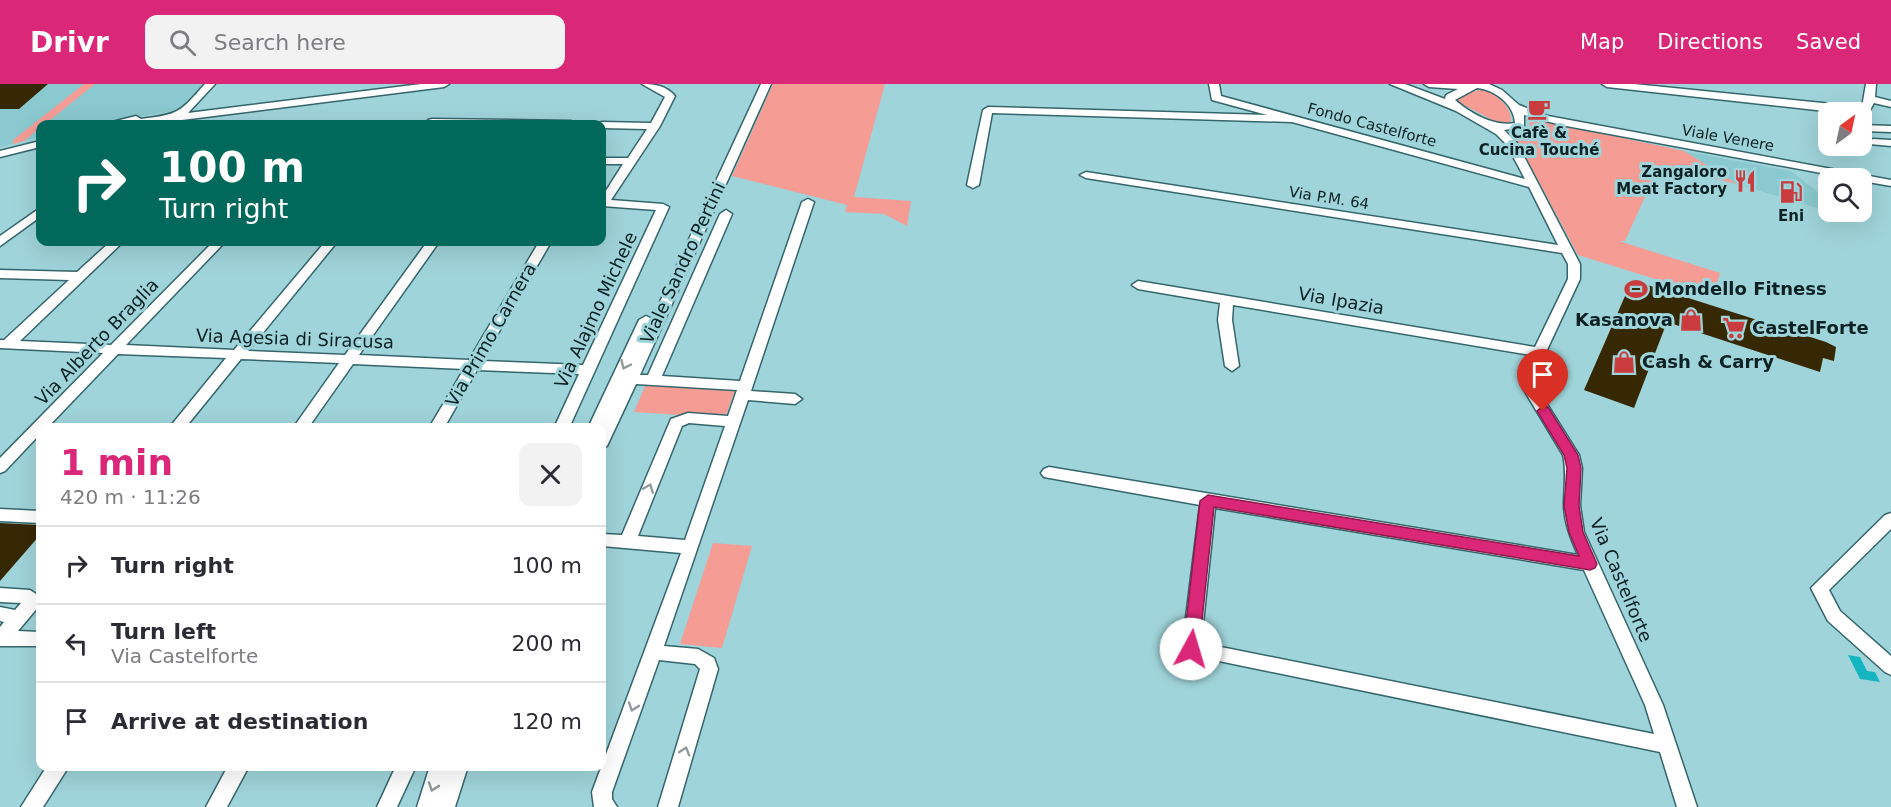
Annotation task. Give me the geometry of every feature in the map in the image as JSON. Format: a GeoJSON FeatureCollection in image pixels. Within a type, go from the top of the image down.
{"type":"FeatureCollection","features":[{"type":"Feature","properties":{"kind":"street"},"geometry":{"type":"LineString","coordinates":[[173,120],[181,115],[210,84]]}},
{"type":"Feature","properties":{"kind":"street"},"geometry":{"type":"LineString","coordinates":[[152,120],[407,84]]}},
{"type":"Feature","properties":{"kind":"street"},"geometry":{"type":"LineString","coordinates":[[141,120],[444,84]]}},
{"type":"Feature","properties":{"kind":"street"},"geometry":{"type":"LineString","coordinates":[[606,197],[655,126],[670,96],[647,84]]}},
{"type":"Feature","properties":{"kind":"street","name":"Viale Sandro Pertini"},"geometry":{"type":"LineString","coordinates":[[597,423],[757,84]]}},
{"type":"Feature","properties":{"kind":"street","name":"Viale Sandro Pertini"},"geometry":{"type":"LineString","coordinates":[[606,433],[765,84]]}},
{"type":"Feature","properties":{"kind":"street","name":"Fondo Castelforte"},"geometry":{"type":"LineString","coordinates":[[1214,84],[1216,98],[1534,185]]}},
{"type":"Feature","properties":{"kind":"street"},"geometry":{"type":"LineString","coordinates":[[1395,84],[1432,96],[1480,119]]}},
{"type":"Feature","properties":{"kind":"street"},"geometry":{"type":"LineString","coordinates":[[1429,84],[1454,87],[1492,86],[1514,107],[1518,125],[1510,135],[1512,143]]}},
{"type":"Feature","properties":{"kind":"street"},"geometry":{"type":"LineString","coordinates":[[1607,84],[1671,87],[1723,96],[1865,110],[1871,84]]}},
{"type":"Feature","properties":{"kind":"street"},"geometry":{"type":"LineString","coordinates":[[1719,84],[1723,96]]}},
{"type":"Feature","properties":{"kind":"street"},"geometry":{"type":"LineString","coordinates":[[1462,110],[1450,99],[1454,94],[1472,85]]}},
{"type":"Feature","properties":{"kind":"street"},"geometry":{"type":"LineString","coordinates":[[1869,99],[1891,104]]}},
{"type":"Feature","properties":{"kind":"street","name":"Viale Venere"},"geometry":{"type":"LineString","coordinates":[[1514,107],[1561,121],[1891,183]]}},
{"type":"Feature","properties":{"kind":"street"},"geometry":{"type":"LineString","coordinates":[[973,185],[988,110],[1292,119]]}},
{"type":"Feature","properties":{"kind":"street","name":"Viale Venere"},"geometry":{"type":"LineString","coordinates":[[1480,119],[1498,127],[1518,125],[1532,118],[1561,121]]}},
{"type":"Feature","properties":{"kind":"street","name":"Via Castelforte"},"geometry":{"type":"LineString","coordinates":[[1480,119],[1512,143],[1568,250],[1575,270],[1574,279],[1530,373],[1528,385],[1571,455],[1574,468],[1572,506],[1576,532],[1654,705],[1687,807]]}},
{"type":"Feature","properties":{"kind":"street"},"geometry":{"type":"LineString","coordinates":[[606,125],[655,126]]}},
{"type":"Feature","properties":{"kind":"street"},"geometry":{"type":"LineString","coordinates":[[1872,128],[1891,129]]}},
{"type":"Feature","properties":{"kind":"street"},"geometry":{"type":"LineString","coordinates":[[1873,142],[1891,143]]}},
{"type":"Feature","properties":{"kind":"street"},"geometry":{"type":"LineString","coordinates":[[0,152],[36,143]]}},
{"type":"Feature","properties":{"kind":"street"},"geometry":{"type":"LineString","coordinates":[[606,161],[631,161]]}},
{"type":"Feature","properties":{"kind":"street","name":"Via P.M. 64"},"geometry":{"type":"LineString","coordinates":[[1086,175],[1568,250]]}},
{"type":"Feature","properties":{"kind":"street"},"geometry":{"type":"LineString","coordinates":[[606,807],[602,803],[602,792],[691,547],[808,202]]}},
{"type":"Feature","properties":{"kind":"street","name":"Via Alajmo Michele"},"geometry":{"type":"LineString","coordinates":[[563,423],[663,207],[606,203]]}},
{"type":"Feature","properties":{"kind":"street"},"geometry":{"type":"LineString","coordinates":[[653,380],[726,214]]}},
{"type":"Feature","properties":{"kind":"street"},"geometry":{"type":"LineString","coordinates":[[0,242],[36,215]]}},
{"type":"Feature","properties":{"kind":"street"},"geometry":{"type":"LineString","coordinates":[[4,345],[113,246]]}},
{"type":"Feature","properties":{"kind":"street","name":"Via Alberto Braglia"},"geometry":{"type":"LineString","coordinates":[[44,423],[215,246]]}},
{"type":"Feature","properties":{"kind":"street"},"geometry":{"type":"LineString","coordinates":[[180,423],[328,246]]}},
{"type":"Feature","properties":{"kind":"street"},"geometry":{"type":"LineString","coordinates":[[304,423],[430,246]]}},
{"type":"Feature","properties":{"kind":"street","name":"Via Primo Carnera"},"geometry":{"type":"LineString","coordinates":[[439,423],[543,246]]}},
{"type":"Feature","properties":{"kind":"street"},"geometry":{"type":"LineString","coordinates":[[0,274],[79,276]]}},
{"type":"Feature","properties":{"kind":"street","name":"Via Ipazia"},"geometry":{"type":"LineString","coordinates":[[1138,285],[1539,352]]}},
{"type":"Feature","properties":{"kind":"street"},"geometry":{"type":"LineString","coordinates":[[1227,300],[1225,320],[1232,366]]}},
{"type":"Feature","properties":{"kind":"street","name":"Via Agesia di Siracusa"},"geometry":{"type":"LineString","coordinates":[[4,345],[588,370]]}},
{"type":"Feature","properties":{"kind":"street"},"geometry":{"type":"LineString","coordinates":[[630,379],[745,391],[795,399]]}},
{"type":"Feature","properties":{"kind":"street"},"geometry":{"type":"LineString","coordinates":[[627,543],[676,423],[688,418],[734,422]]}},
{"type":"Feature","properties":{"kind":"street","name":"Via Alberto Braglia"},"geometry":{"type":"LineString","coordinates":[[0,467],[36,431]]}},
{"type":"Feature","properties":{"kind":"street"},"geometry":{"type":"LineString","coordinates":[[1049,473],[1590,564]]}},
{"type":"Feature","properties":{"kind":"street"},"geometry":{"type":"LineString","coordinates":[[1208,501],[1191,649],[1667,745]]}},
{"type":"Feature","properties":{"kind":"street"},"geometry":{"type":"LineString","coordinates":[[0,515],[36,517]]}},
{"type":"Feature","properties":{"kind":"street"},"geometry":{"type":"LineString","coordinates":[[1891,519],[1820,588],[1834,616],[1891,667]]}},
{"type":"Feature","properties":{"kind":"street"},"geometry":{"type":"LineString","coordinates":[[606,540],[691,547]]}},
{"type":"Feature","properties":{"kind":"street"},"geometry":{"type":"LineString","coordinates":[[0,595],[30,597],[33,601],[0,638]]}},
{"type":"Feature","properties":{"kind":"street"},"geometry":{"type":"LineString","coordinates":[[0,614],[18,618]]}},
{"type":"Feature","properties":{"kind":"street"},"geometry":{"type":"LineString","coordinates":[[0,638],[36,639]]}},
{"type":"Feature","properties":{"kind":"street"},"geometry":{"type":"LineString","coordinates":[[652,652],[698,657],[708,663],[709,669],[668,807]]}},
{"type":"Feature","properties":{"kind":"street"},"geometry":{"type":"LineString","coordinates":[[30,807],[55,771]]}},
{"type":"Feature","properties":{"kind":"street"},"geometry":{"type":"LineString","coordinates":[[216,807],[236,771]]}},
{"type":"Feature","properties":{"kind":"street"},"geometry":{"type":"LineString","coordinates":[[387,807],[404,771]]}},
{"type":"Feature","properties":{"kind":"street"},"geometry":{"type":"LineString","coordinates":[[427,807],[438,771]]}},
{"type":"Feature","properties":{"kind":"street"},"geometry":{"type":"LineString","coordinates":[[445,807],[456,771]]}},
{"type":"Feature","properties":{"kind":"shaded area"},"geometry":{"type":"Polygon","coordinates":[[[0,84],[205,84],[179,110],[120,120],[36,120],[36,138],[0,147],[0,84]]]}},
{"type":"Feature","properties":{"kind":"shaded area"},"geometry":{"type":"Polygon","coordinates":[[[84,84],[95,84],[50,120],[38,120],[84,84]]]}},
{"type":"Feature","properties":{"kind":"shaded area"},"geometry":{"type":"Polygon","coordinates":[[[773,84],[885,84],[854,197],[911,201],[907,226],[884,214],[845,212],[847,205],[732,176],[773,84]]]}},
{"type":"Feature","properties":{"kind":"shaded area"},"geometry":{"type":"Polygon","coordinates":[[[1482,87],[1503,102],[1510,113],[1510,125],[1500,124],[1458,102],[1459,97],[1473,91],[1477,92],[1476,90],[1482,87]]]}},
{"type":"Feature","properties":{"kind":"shaded area"},"geometry":{"type":"Polygon","coordinates":[[[1539,120],[1684,151],[1737,184],[1659,166],[1625,241],[1619,241],[1720,273],[1713,297],[1578,255],[1517,141],[1518,134],[1529,128],[1530,122],[1539,120]]]}},
{"type":"Feature","properties":{"kind":"shaded area"},"geometry":{"type":"Polygon","coordinates":[[[36,122],[36,131],[24,141],[13,144],[13,140],[36,122]]]}},
{"type":"Feature","properties":{"kind":"shaded area","name":"Eni"},"geometry":{"type":"Polygon","coordinates":[[[1684,151],[1791,171],[1818,192],[1818,208],[1737,184],[1684,151]]]}},
{"type":"Feature","properties":{"kind":"shaded area"},"geometry":{"type":"Polygon","coordinates":[[[646,384],[735,390],[725,418],[634,412],[646,384]]]}},
{"type":"Feature","properties":{"kind":"shaded area"},"geometry":{"type":"Polygon","coordinates":[[[713,543],[752,546],[722,648],[680,644],[713,543]]]}},
{"type":"Feature","properties":{"kind":"water"},"geometry":{"type":"Polygon","coordinates":[[[1848,655],[1860,657],[1867,671],[1875,672],[1880,682],[1860,679],[1848,655]]]}},
{"type":"Feature","properties":{"kind":"building"},"geometry":{"type":"Polygon","coordinates":[[[0,84],[48,84],[19,109],[0,109],[0,84]]]}},
{"type":"Feature","properties":{"kind":"building"},"geometry":{"type":"Polygon","coordinates":[[[1632,280],[1826,342],[1836,347],[1834,361],[1823,358],[1820,372],[1667,322],[1634,408],[1584,390],[1632,280]]]}},
{"type":"Feature","properties":{"kind":"building"},"geometry":{"type":"Polygon","coordinates":[[[0,523],[36,525],[36,540],[0,581],[0,523]]]}},
{"type":"Feature","properties":{"kind":"place","name":"Cafè & Cucina Touché"},"geometry":{"type":"Point","coordinates":[1539,109]}},
{"type":"Feature","properties":{"kind":"place","name":"Zangaloro Meat Factory"},"geometry":{"type":"Point","coordinates":[1745,181]}},
{"type":"Feature","properties":{"kind":"place","name":"Eni"},"geometry":{"type":"Point","coordinates":[1791,192]}},
{"type":"Feature","properties":{"kind":"place","name":"Mondello Fitness"},"geometry":{"type":"Point","coordinates":[1636,289]}},
{"type":"Feature","properties":{"kind":"place","name":"Kasanova"},"geometry":{"type":"Point","coordinates":[1691,320]}},
{"type":"Feature","properties":{"kind":"place","name":"CastelForte"},"geometry":{"type":"Point","coordinates":[1734,328]}},
{"type":"Feature","properties":{"kind":"place","name":"Cash & Carry"},"geometry":{"type":"Point","coordinates":[1624,362]}},
{"type":"Feature","properties":{"kind":"route"},"geometry":{"type":"LineString","coordinates":[[1191,649],[1208,501],[1590,564],[1576,532],[1572,506],[1574,468],[1571,455],[1543,411]]}}]}
